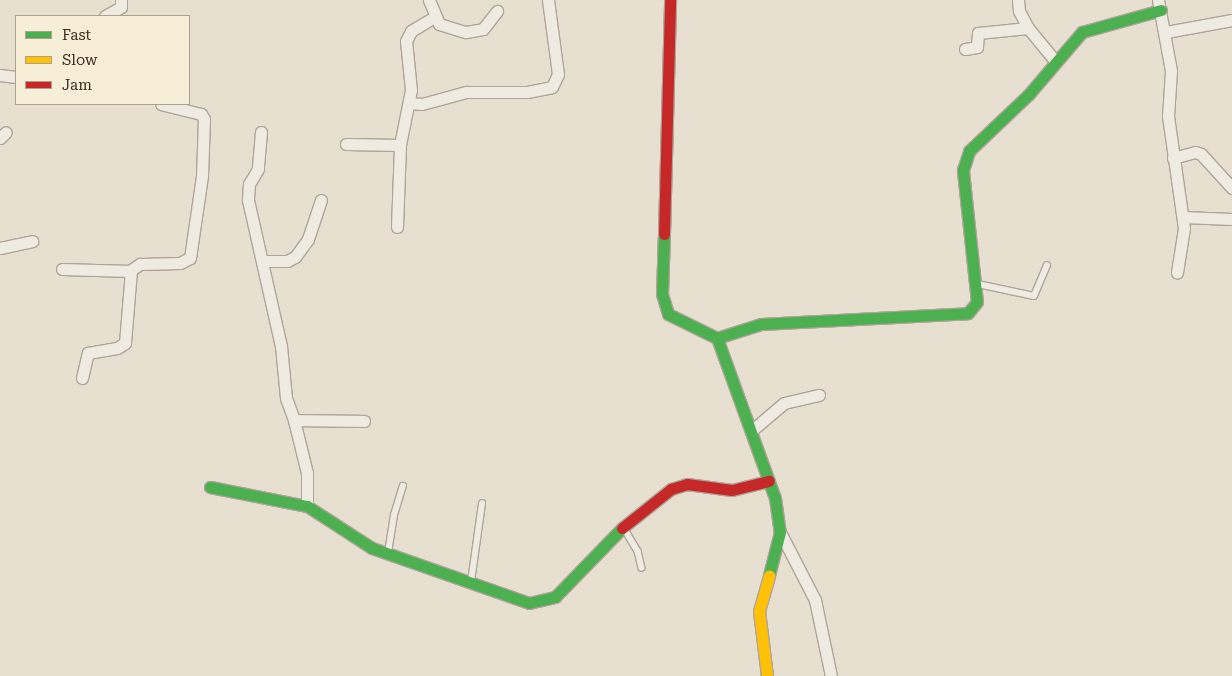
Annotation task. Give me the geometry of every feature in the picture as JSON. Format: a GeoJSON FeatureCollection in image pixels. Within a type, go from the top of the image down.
{"type":"FeatureCollection","features":[{"type":"Feature","properties":{"kind":"street"},"geometry":{"type":"LineString","coordinates":[[107,15],[121,7],[121,0]]}},
{"type":"Feature","properties":{"kind":"street"},"geometry":{"type":"LineString","coordinates":[[429,0],[434,17],[447,28],[476,31],[483,28],[497,11]]}},
{"type":"Feature","properties":{"kind":"street"},"geometry":{"type":"LineString","coordinates":[[409,103],[422,104],[466,92],[527,92],[552,87],[558,74],[548,0]]}},
{"type":"Feature","properties":{"kind":"street"},"geometry":{"type":"LineString","coordinates":[[670,0],[662,294],[668,314],[717,338],[761,324],[960,315],[968,313],[977,302],[964,160],[988,130],[1029,94],[1082,32],[1159,5],[1169,31],[1171,71],[1168,116],[1183,217],[1184,237],[1177,272]]}},
{"type":"Feature","properties":{"kind":"street"},"geometry":{"type":"LineString","coordinates":[[1018,0],[1019,11],[1028,28],[1056,62]]}},
{"type":"Feature","properties":{"kind":"street"},"geometry":{"type":"LineString","coordinates":[[398,227],[400,145],[409,103],[411,76],[408,35],[434,17]]}},
{"type":"Feature","properties":{"kind":"street"},"geometry":{"type":"LineString","coordinates":[[1169,31],[1232,20]]}},
{"type":"Feature","properties":{"kind":"street"},"geometry":{"type":"LineString","coordinates":[[965,49],[977,46],[978,33],[1028,28]]}},
{"type":"Feature","properties":{"kind":"street"},"geometry":{"type":"LineString","coordinates":[[0,75],[15,77]]}},
{"type":"Feature","properties":{"kind":"street"},"geometry":{"type":"LineString","coordinates":[[62,269],[130,271],[140,264],[180,264],[190,258],[202,176],[204,119],[201,114],[165,105]]}},
{"type":"Feature","properties":{"kind":"street"},"geometry":{"type":"LineString","coordinates":[[261,132],[258,169],[249,184],[248,200],[264,261],[281,346],[286,398],[294,420],[307,473],[307,506]]}},
{"type":"Feature","properties":{"kind":"street"},"geometry":{"type":"LineString","coordinates":[[346,144],[400,145]]}},
{"type":"Feature","properties":{"kind":"street"},"geometry":{"type":"LineString","coordinates":[[1173,158],[1201,154],[1232,188]]}},
{"type":"Feature","properties":{"kind":"street"},"geometry":{"type":"LineString","coordinates":[[264,261],[287,261],[295,257],[308,239],[321,200]]}},
{"type":"Feature","properties":{"kind":"street"},"geometry":{"type":"LineString","coordinates":[[1183,217],[1232,219]]}},
{"type":"Feature","properties":{"kind":"street"},"geometry":{"type":"LineString","coordinates":[[0,248],[32,241]]}},
{"type":"Feature","properties":{"kind":"street"},"geometry":{"type":"LineString","coordinates":[[82,378],[88,353],[117,348],[125,343],[130,271]]}},
{"type":"Feature","properties":{"kind":"street"},"geometry":{"type":"LineString","coordinates":[[717,338],[769,481],[780,532],[815,600],[831,676]]}},
{"type":"Feature","properties":{"kind":"street"},"geometry":{"type":"LineString","coordinates":[[751,431],[784,403],[819,395]]}},
{"type":"Feature","properties":{"kind":"street"},"geometry":{"type":"LineString","coordinates":[[294,420],[364,422]]}},
{"type":"Feature","properties":{"kind":"street"},"geometry":{"type":"LineString","coordinates":[[210,487],[307,506],[354,538],[388,555],[518,602],[548,601],[623,526],[657,497],[681,485],[732,490],[769,481]]}},
{"type":"Feature","properties":{"kind":"street"},"geometry":{"type":"LineString","coordinates":[[767,676],[759,611],[780,532]]}},
{"type":"Feature","properties":{"kind":"lane"},"geometry":{"type":"LineString","coordinates":[[976,283],[1034,296],[1047,266]]}},
{"type":"Feature","properties":{"kind":"lane"},"geometry":{"type":"LineString","coordinates":[[388,555],[394,515],[403,486]]}},
{"type":"Feature","properties":{"kind":"lane"},"geometry":{"type":"LineString","coordinates":[[471,585],[482,504]]}},
{"type":"Feature","properties":{"kind":"lane"},"geometry":{"type":"LineString","coordinates":[[623,526],[638,551],[642,568]]}},
{"type":"Feature","properties":{"kind":"traffic: fast"},"geometry":{"type":"LineString","coordinates":[[717,338],[761,324],[968,313],[977,302],[963,170],[969,151],[1029,94],[1082,32],[1161,10]]}},
{"type":"Feature","properties":{"kind":"traffic: fast"},"geometry":{"type":"LineString","coordinates":[[664,234],[662,294],[668,314],[717,338],[775,498],[780,532],[769,575]]}},
{"type":"Feature","properties":{"kind":"traffic: fast"},"geometry":{"type":"LineString","coordinates":[[210,487],[307,506],[372,548],[529,603],[555,597],[622,528]]}},
{"type":"Feature","properties":{"kind":"traffic: slow"},"geometry":{"type":"LineString","coordinates":[[767,676],[759,611],[769,575]]}},
{"type":"Feature","properties":{"kind":"traffic: jam"},"geometry":{"type":"LineString","coordinates":[[664,234],[670,0]]}},
{"type":"Feature","properties":{"kind":"traffic: jam"},"geometry":{"type":"LineString","coordinates":[[622,528],[671,489],[687,484],[732,490],[769,481]]}}]}
